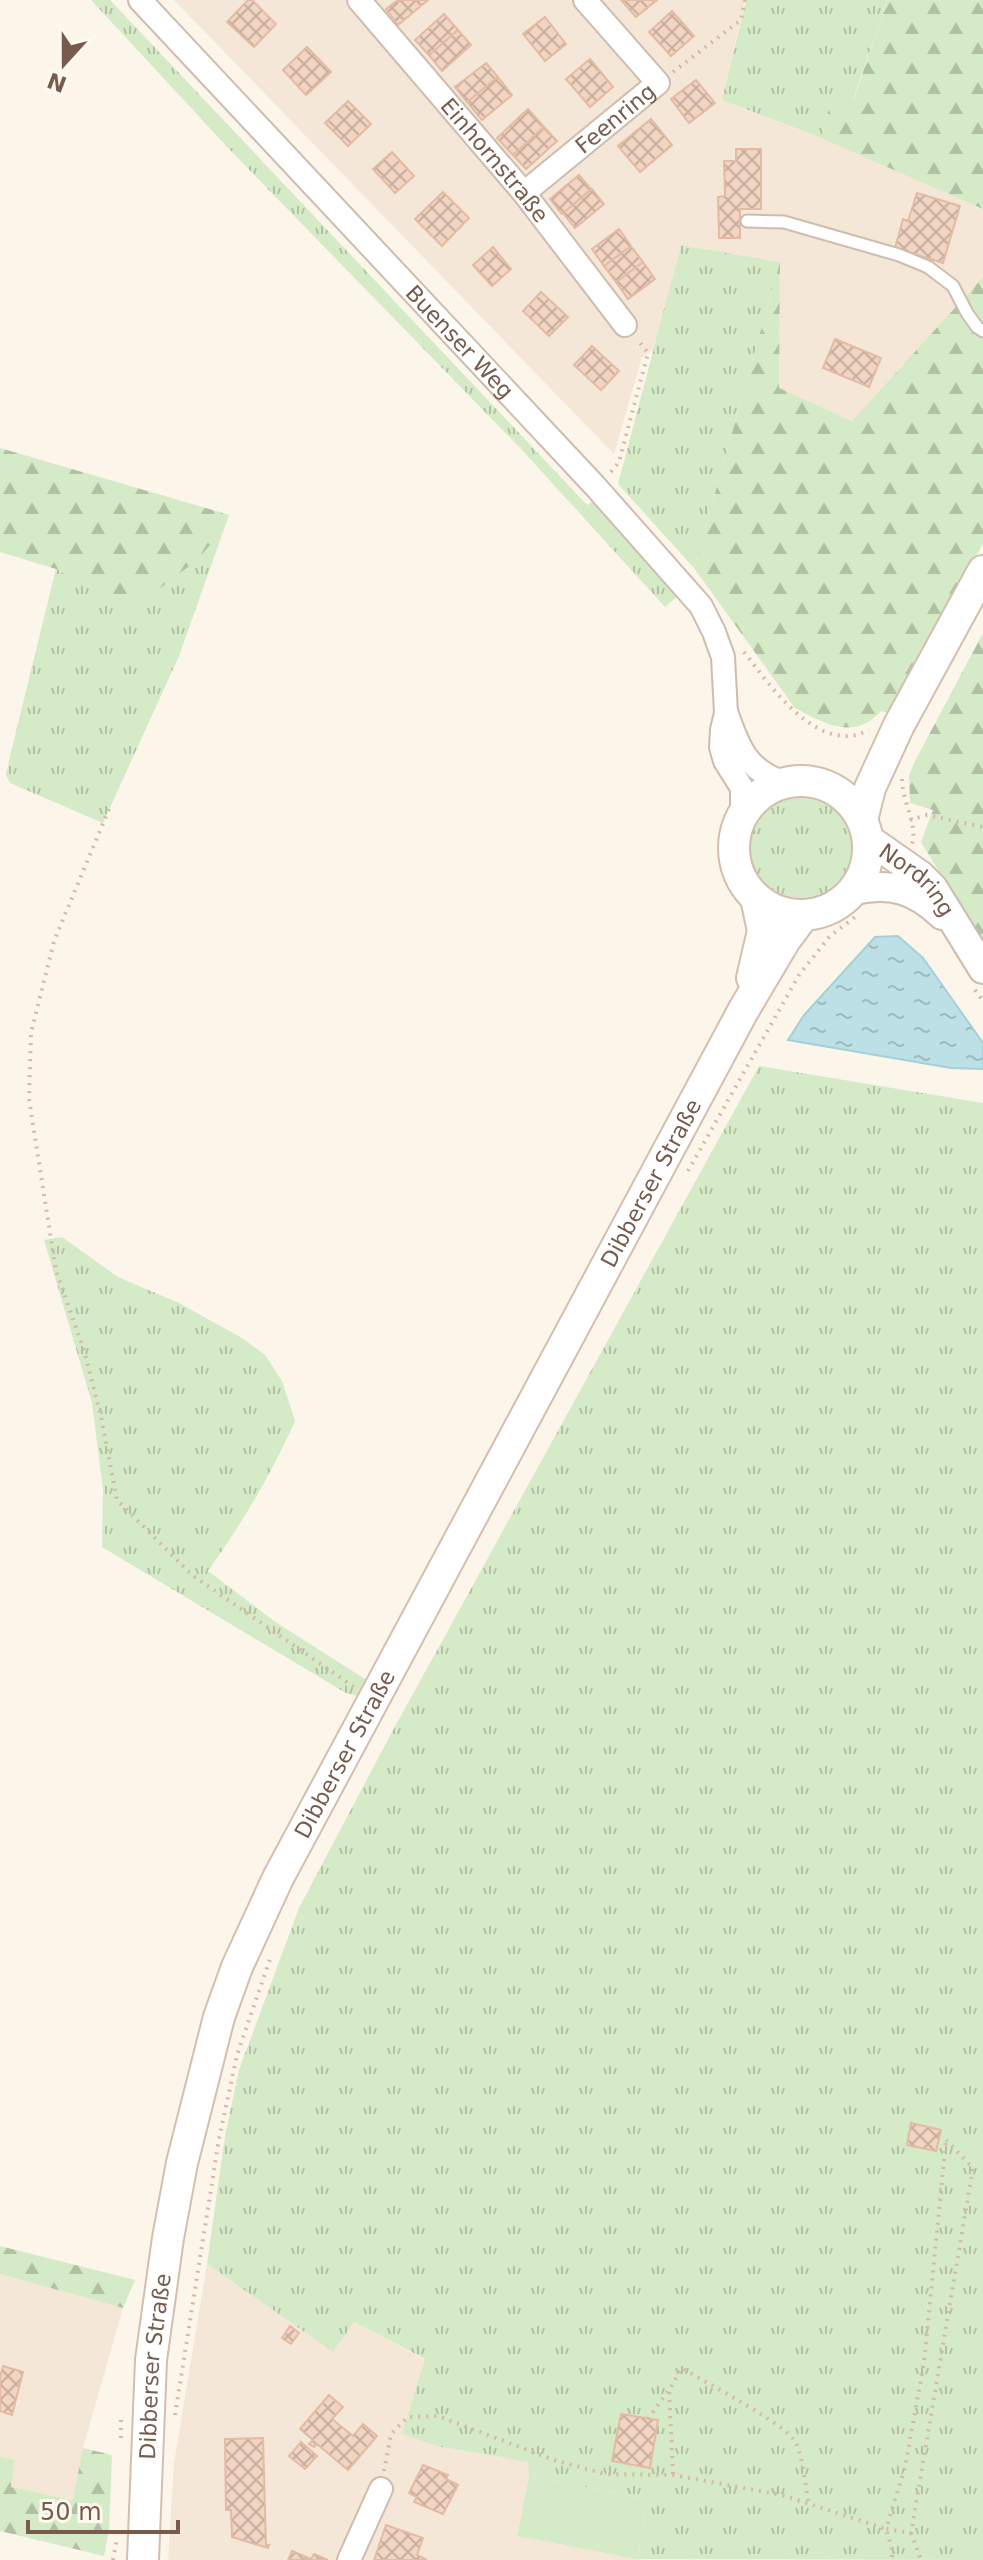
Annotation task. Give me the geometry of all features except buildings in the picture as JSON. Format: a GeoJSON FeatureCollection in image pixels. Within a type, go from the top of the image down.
{"type":"FeatureCollection","features":[{"type":"Feature","properties":{"kind":"main road"},"geometry":{"type":"LineString","coordinates":[[825,786],[859,769],[983,571]]}},
{"type":"Feature","properties":{"kind":"main road"},"geometry":{"type":"LineString","coordinates":[[865,829],[848,800],[825,786],[808,782],[786,783],[758,797],[742,816],[735,834],[735,860],[744,884],[756,898],[775,910],[803,916],[861,899],[866,867],[865,829],[887,724]]}},
{"type":"Feature","properties":{"kind":"main road","name":"Dibberser Straße"},"geometry":{"type":"LineString","coordinates":[[743,1011],[763,931],[756,898]]}},
{"type":"Feature","properties":{"kind":"main road","name":"Dibberser Straße"},"geometry":{"type":"LineString","coordinates":[[143,2560],[147,2419],[156,2319],[174,2208],[204,2068],[237,1967],[278,1878],[743,1011],[785,940],[803,916]]}},
{"type":"Feature","properties":{"kind":"street","name":"Buenser Weg"},"geometry":{"type":"LineString","coordinates":[[140,0],[595,486],[701,606],[723,657],[726,713],[721,747],[725,761],[742,788],[742,816]]}},
{"type":"Feature","properties":{"kind":"street","name":"Einhornstraße"},"geometry":{"type":"LineString","coordinates":[[359,0],[524,193],[625,325]]}},
{"type":"Feature","properties":{"kind":"street","name":"Feenring"},"geometry":{"type":"LineString","coordinates":[[524,193],[658,83],[585,0]]}},
{"type":"Feature","properties":{"kind":"street","name":"Buenser Weg"},"geometry":{"type":"LineString","coordinates":[[726,713],[735,737],[753,766],[765,776],[786,783]]}},
{"type":"Feature","properties":{"kind":"street","name":"Nordring"},"geometry":{"type":"LineString","coordinates":[[865,829],[927,881],[983,969]]}},
{"type":"Feature","properties":{"kind":"street","name":"Nordring"},"geometry":{"type":"LineString","coordinates":[[861,899],[886,885],[901,889],[928,903],[957,930]]}},
{"type":"Feature","properties":{"kind":"street"},"geometry":{"type":"LineString","coordinates":[[349,2560],[381,2489]]}},
{"type":"Feature","properties":{"kind":"lane"},"geometry":{"type":"LineString","coordinates":[[747,221],[784,222],[899,255],[928,267],[953,286],[967,313],[983,331]]}},
{"type":"Feature","properties":{"kind":"path"},"geometry":{"type":"LineString","coordinates":[[658,83],[741,20],[745,0]]}},
{"type":"Feature","properties":{"kind":"path"},"geometry":{"type":"LineString","coordinates":[[595,486],[606,479],[619,462],[648,353],[625,325]]}},
{"type":"Feature","properties":{"kind":"path"},"geometry":{"type":"LineString","coordinates":[[735,641],[788,707],[814,726],[835,733],[855,734],[887,724]]}},
{"type":"Feature","properties":{"kind":"path"},"geometry":{"type":"LineString","coordinates":[[904,771],[902,792],[914,835],[910,850]]}},
{"type":"Feature","properties":{"kind":"path"},"geometry":{"type":"LineString","coordinates":[[109,809],[54,941],[31,1033],[29,1099],[56,1271],[87,1363],[117,1500],[192,1575],[373,1700]]}},
{"type":"Feature","properties":{"kind":"path"},"geometry":{"type":"LineString","coordinates":[[910,820],[927,815],[983,827]]}},
{"type":"Feature","properties":{"kind":"path"},"geometry":{"type":"LineString","coordinates":[[683,1179],[799,975],[861,899]]}},
{"type":"Feature","properties":{"kind":"path"},"geometry":{"type":"LineString","coordinates":[[174,2422],[219,2139],[237,2055],[272,1954]]}},
{"type":"Feature","properties":{"kind":"path"},"geometry":{"type":"LineString","coordinates":[[891,2560],[893,2552],[886,2529],[905,2467],[924,2363],[946,2140],[973,2168],[911,2533],[921,2560]]}},
{"type":"Feature","properties":{"kind":"path"},"geometry":{"type":"LineString","coordinates":[[648,2419],[682,2368],[764,2415],[795,2441],[809,2503]]}},
{"type":"Feature","properties":{"kind":"path"},"geometry":{"type":"LineString","coordinates":[[669,2390],[673,2475]]}},
{"type":"Feature","properties":{"kind":"path"},"geometry":{"type":"LineString","coordinates":[[381,2489],[391,2434],[408,2417],[438,2416],[554,2460],[605,2474],[673,2475],[782,2495],[886,2529],[911,2533]]}},
{"type":"Feature","properties":{"kind":"shaded area"},"geometry":{"type":"Polygon","coordinates":[[[174,0],[745,0],[722,100],[916,175],[983,207],[983,277],[853,421],[779,389],[780,262],[681,245],[654,349],[642,357],[614,454],[174,0]]]}},
{"type":"Feature","properties":{"kind":"shaded area"},"geometry":{"type":"Polygon","coordinates":[[[207,2264],[332,2351],[354,2322],[425,2360],[403,2434],[436,2446],[528,2462],[529,2476],[517,2536],[644,2560],[168,2560],[174,2463],[207,2264]]]}},
{"type":"Feature","properties":{"kind":"shaded area"},"geometry":{"type":"Polygon","coordinates":[[[0,2274],[123,2308],[83,2448],[74,2500],[11,2487],[15,2460],[0,2456],[0,2274]]]}},
{"type":"Feature","properties":{"kind":"green space"},"geometry":{"type":"Polygon","coordinates":[[[91,0],[110,0],[587,505],[595,500],[679,595],[665,607],[523,451],[231,151],[91,0]]]}},
{"type":"Feature","properties":{"kind":"green space"},"geometry":{"type":"Polygon","coordinates":[[[746,0],[887,0],[853,100],[832,98],[821,138],[722,100],[746,0]]]}},
{"type":"Feature","properties":{"kind":"green space"},"geometry":{"type":"Polygon","coordinates":[[[887,0],[983,0],[983,209],[821,138],[832,97],[854,99],[887,0]]]}},
{"type":"Feature","properties":{"kind":"green space"},"geometry":{"type":"Polygon","coordinates":[[[681,245],[780,262],[694,568],[618,484],[681,245]]]}},
{"type":"Feature","properties":{"kind":"green space"},"geometry":{"type":"Polygon","coordinates":[[[780,262],[779,388],[852,421],[983,277],[983,543],[894,714],[881,711],[871,720],[850,727],[828,724],[795,708],[694,568],[780,262]]]}},
{"type":"Feature","properties":{"kind":"green space"},"geometry":{"type":"Polygon","coordinates":[[[0,448],[216,511],[216,538],[197,560],[159,589],[113,599],[56,569],[0,552],[0,448]]]}},
{"type":"Feature","properties":{"kind":"green space"},"geometry":{"type":"Polygon","coordinates":[[[216,511],[229,515],[179,656],[103,823],[10,783],[6,775],[10,756],[56,569],[113,599],[216,538],[216,511]]]}},
{"type":"Feature","properties":{"kind":"green space"},"geometry":{"type":"Polygon","coordinates":[[[983,633],[983,945],[921,842],[933,810],[910,803],[909,776],[983,633]]]}},
{"type":"Feature","properties":{"kind":"green space"},"geometry":{"type":"Polygon","coordinates":[[[802,795],[822,799],[839,811],[851,828],[855,848],[851,868],[839,885],[822,897],[802,901],[782,897],[765,885],[753,868],[749,848],[753,828],[765,811],[782,799],[802,795]]]}},
{"type":"Feature","properties":{"kind":"green space"},"geometry":{"type":"Polygon","coordinates":[[[759,1066],[983,1103],[983,2560],[637,2559],[648,2499],[529,2476],[528,2462],[436,2446],[402,2434],[425,2359],[354,2322],[333,2352],[207,2264],[225,2136],[239,2070],[299,1908],[392,1732],[759,1066]]]}},
{"type":"Feature","properties":{"kind":"green space"},"geometry":{"type":"Polygon","coordinates":[[[62,1237],[118,1277],[179,1303],[242,1338],[265,1355],[282,1381],[295,1421],[255,1498],[208,1571],[274,1621],[379,1688],[373,1700],[346,1693],[102,1547],[103,1489],[92,1403],[44,1240],[62,1237]]]}},
{"type":"Feature","properties":{"kind":"green space"},"geometry":{"type":"Polygon","coordinates":[[[0,2246],[135,2280],[123,2308],[0,2274],[0,2246]]]}},
{"type":"Feature","properties":{"kind":"green space"},"geometry":{"type":"Polygon","coordinates":[[[83,2448],[112,2455],[109,2530],[104,2556],[0,2531],[0,2456],[15,2460],[11,2487],[73,2500],[83,2448]]]}},
{"type":"Feature","properties":{"kind":"green space"},"geometry":{"type":"Polygon","coordinates":[[[529,2476],[648,2499],[637,2559],[517,2536],[529,2476]]]}},
{"type":"Feature","properties":{"kind":"water"},"geometry":{"type":"Polygon","coordinates":[[[898,936],[923,958],[983,1043],[983,1069],[951,1068],[788,1040],[804,1015],[875,937],[898,936]]]}}]}
